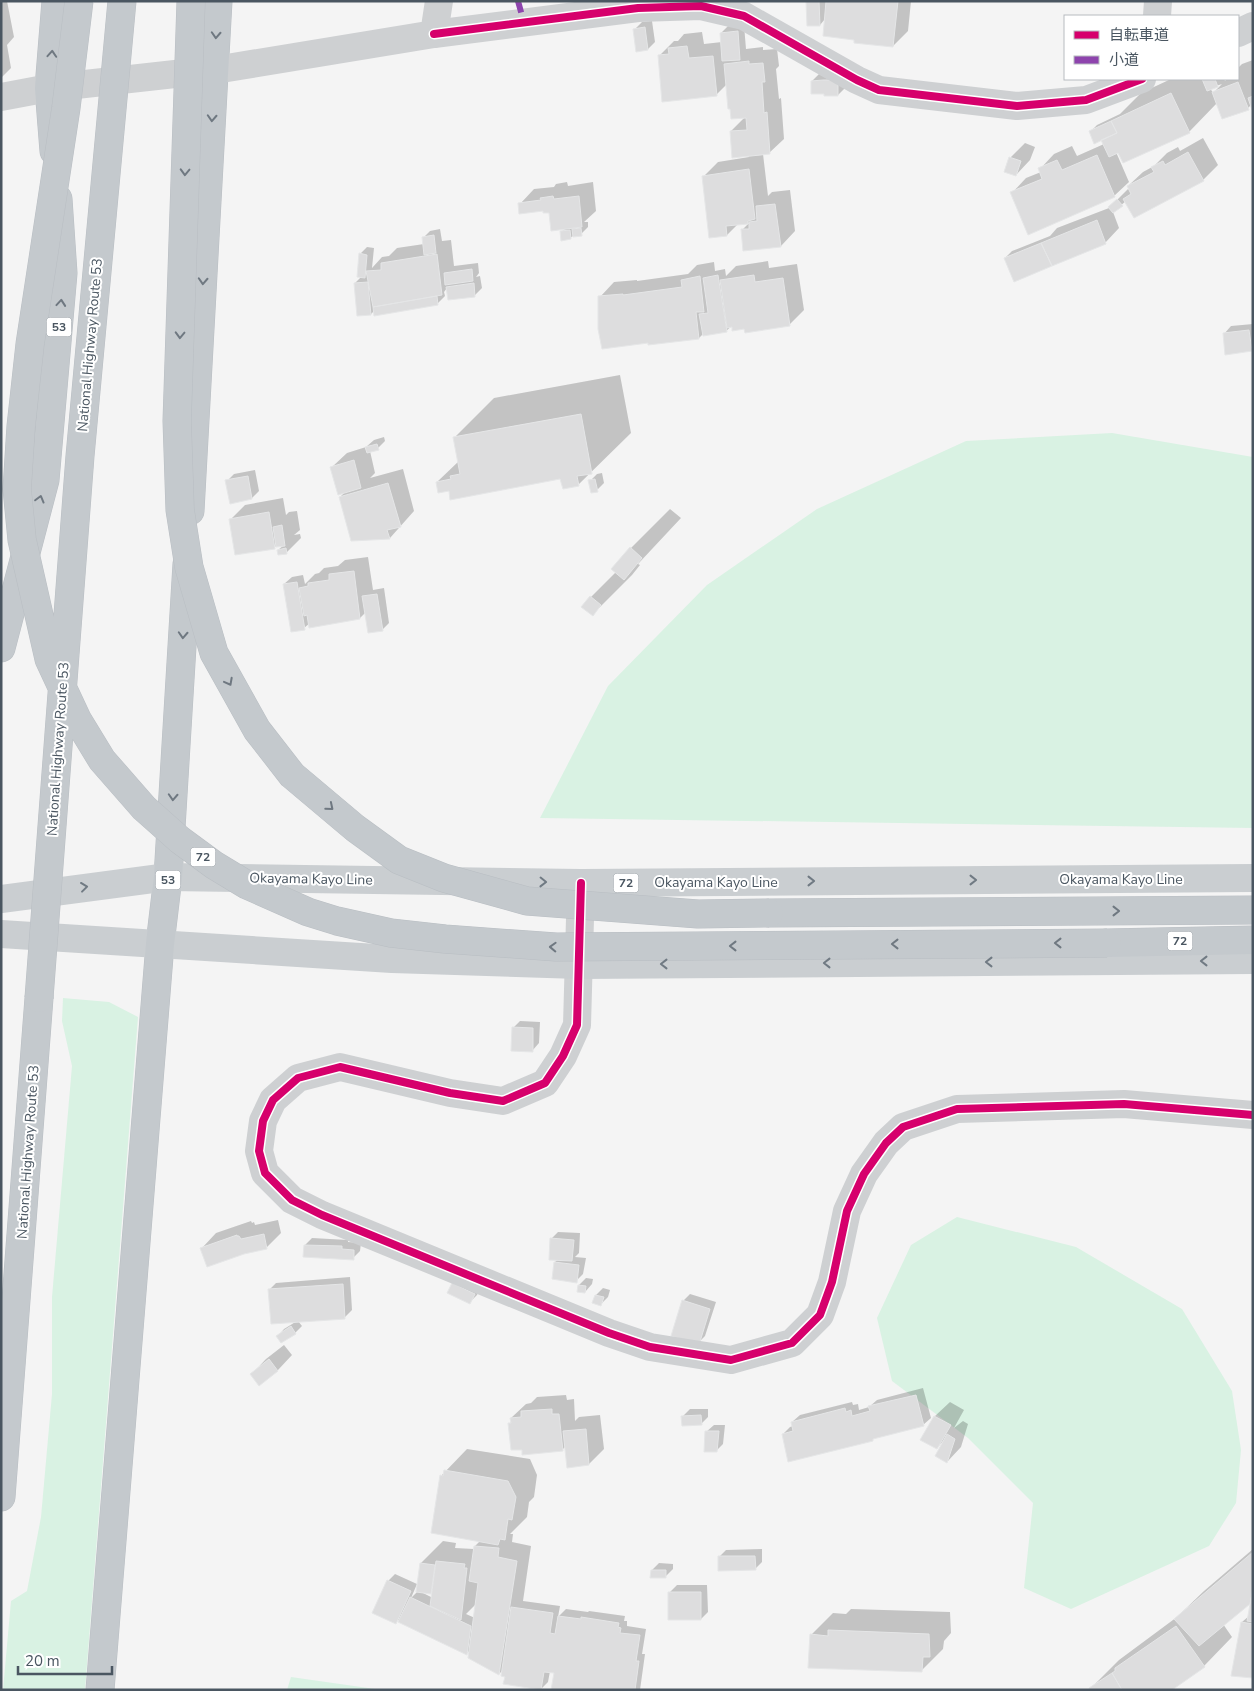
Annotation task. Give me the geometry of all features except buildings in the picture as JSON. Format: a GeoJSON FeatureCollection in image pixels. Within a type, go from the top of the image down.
{"type":"FeatureCollection","features":[{"type":"Feature","properties":{"kind":"highway","name":"53"},"geometry":{"type":"LineString","coordinates":[[1,648],[45,480],[63,274],[49,88],[56,1]]}},
{"type":"Feature","properties":{"kind":"highway","name":"72"},"geometry":{"type":"LineString","coordinates":[[79,1],[66,108],[30,344],[20,426],[17,490],[22,540],[49,659],[77,719],[102,760],[144,808],[180,840],[214,865],[246,884],[308,912],[337,921],[391,933],[445,939],[556,947],[1107,943],[1253,940]]}},
{"type":"Feature","properties":{"kind":"highway","name":"National Highway Route 53"},"geometry":{"type":"LineString","coordinates":[[1,1497],[80,456],[122,1]]}},
{"type":"Feature","properties":{"kind":"highway","name":"72"},"geometry":{"type":"LineString","coordinates":[[192,1],[177,421],[180,510],[189,567],[214,653],[256,730],[292,775],[355,828],[399,860],[444,878],[527,901],[698,914],[1253,910]]}},
{"type":"Feature","properties":{"kind":"highway","name":"53"},"geometry":{"type":"LineString","coordinates":[[100,1690],[160,944],[168,877],[218,1]]}},
{"type":"Feature","properties":{"kind":"main road","name":"Okayama Kayo Line"},"geometry":{"type":"LineString","coordinates":[[1,899],[168,877],[581,883],[1253,878]]}},
{"type":"Feature","properties":{"kind":"main road","name":"72"},"geometry":{"type":"LineString","coordinates":[[1,934],[392,959],[579,965],[1253,960]]}},
{"type":"Feature","properties":{"kind":"street"},"geometry":{"type":"LineString","coordinates":[[434,34],[439,1]]}},
{"type":"Feature","properties":{"kind":"street"},"geometry":{"type":"LineString","coordinates":[[1157,15],[1158,1]]}},
{"type":"Feature","properties":{"kind":"street"},"geometry":{"type":"LineString","coordinates":[[1,97],[49,88],[215,70],[434,34],[638,8],[701,6],[744,16],[857,80],[879,90],[1017,106],[1086,100],[1139,80]]}},
{"type":"Feature","properties":{"kind":"street"},"geometry":{"type":"LineString","coordinates":[[1239,33],[1253,26]]}},
{"type":"Feature","properties":{"kind":"street"},"geometry":{"type":"LineString","coordinates":[[581,883],[577,1025],[564,1056],[545,1083],[503,1101],[450,1093],[340,1068],[298,1078],[272,1100],[263,1121],[259,1151],[265,1173],[292,1200],[322,1215],[650,1347],[731,1360],[792,1343],[820,1315],[832,1282],[847,1212],[864,1174],[886,1142],[903,1127],[956,1109],[1124,1104],[1253,1115]]}},
{"type":"Feature","properties":{"kind":"green space"},"geometry":{"type":"Polygon","coordinates":[[[1112,433],[1253,457],[1253,828],[540,818],[608,686],[707,585],[817,509],[966,441],[1112,433]]]}},
{"type":"Feature","properties":{"kind":"green space"},"geometry":{"type":"Polygon","coordinates":[[[63,998],[109,1002],[138,1017],[85,1690],[3,1690],[11,1601],[27,1591],[41,1517],[52,1394],[52,1297],[72,1066],[62,1021],[63,998]]]}},
{"type":"Feature","properties":{"kind":"green space"},"geometry":{"type":"Polygon","coordinates":[[[957,1217],[1076,1247],[1182,1309],[1232,1391],[1241,1450],[1236,1503],[1209,1546],[1071,1609],[1024,1588],[1033,1503],[968,1438],[892,1381],[877,1318],[911,1245],[957,1217]]]}},
{"type":"Feature","properties":{"kind":"green space"},"geometry":{"type":"Polygon","coordinates":[[[291,1677],[382,1690],[287,1690],[291,1677]]]}},
{"type":"Feature","properties":{"kind":"marked path"},"geometry":{"type":"LineString","coordinates":[[518,1],[524,23]]}},
{"type":"Feature","properties":{"kind":"cycle path"},"geometry":{"type":"LineString","coordinates":[[434,34],[638,8],[701,6],[744,16],[857,80],[879,90],[1017,106],[1086,100],[1139,80]]}},
{"type":"Feature","properties":{"kind":"cycle path"},"geometry":{"type":"LineString","coordinates":[[581,883],[577,1025],[563,1056],[545,1083],[503,1101],[450,1093],[340,1067],[298,1078],[273,1100],[263,1121],[259,1151],[265,1173],[292,1200],[322,1215],[609,1333],[650,1347],[731,1360],[792,1343],[820,1315],[832,1282],[847,1211],[864,1174],[886,1143],[903,1127],[957,1109],[1124,1104],[1253,1115]]}}]}
